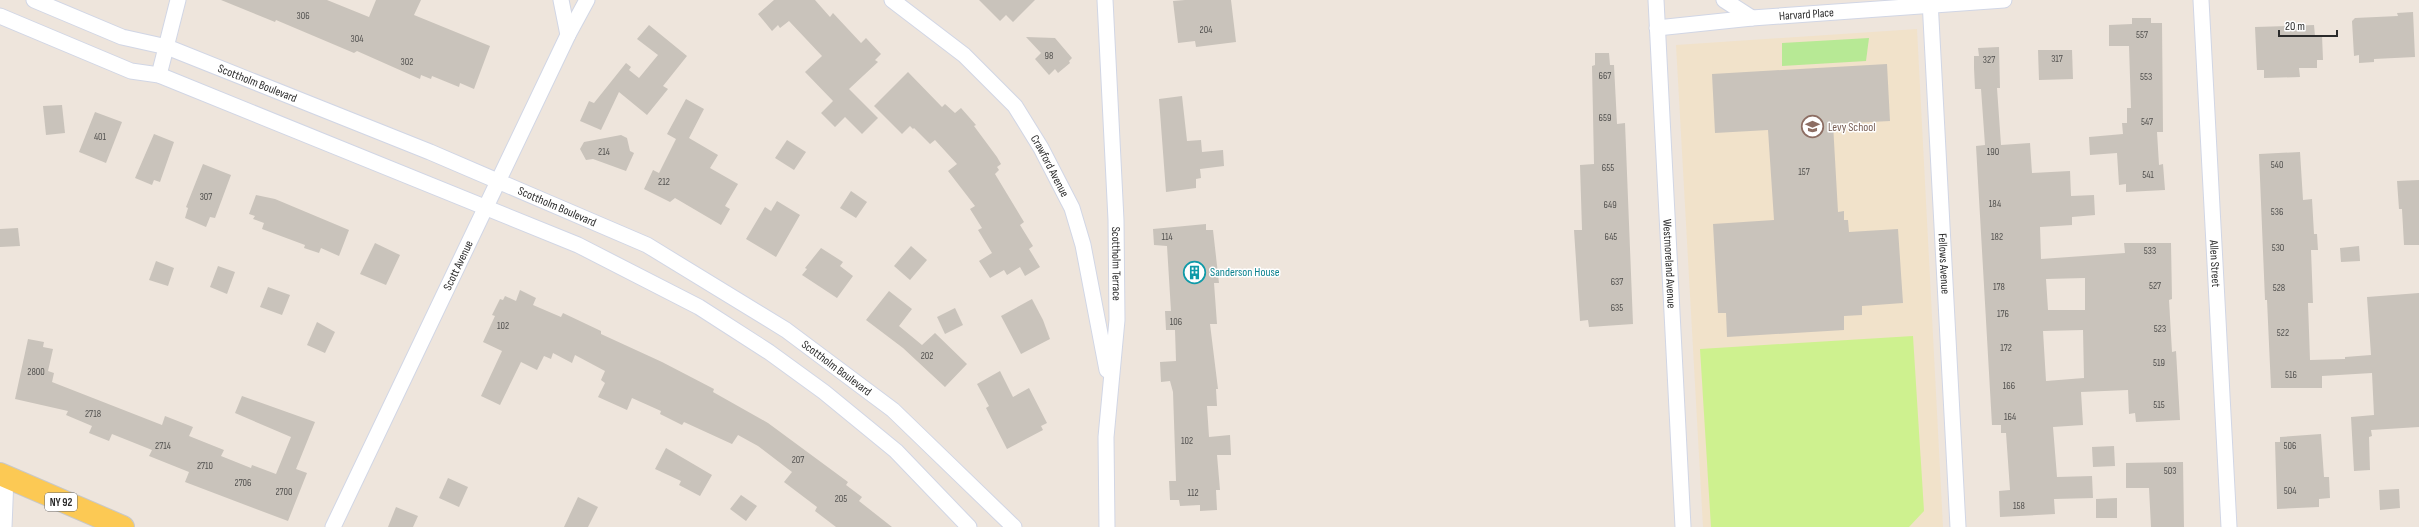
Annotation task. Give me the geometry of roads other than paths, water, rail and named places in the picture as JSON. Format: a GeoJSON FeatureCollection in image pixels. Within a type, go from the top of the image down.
{"type":"FeatureCollection","features":[{"type":"Feature","properties":{"kind":"main road","name":"NY 92"},"geometry":{"type":"LineString","coordinates":[[3,476],[123,527]]}},
{"type":"Feature","properties":{"kind":"street","name":"Scottholm Boulevard"},"geometry":{"type":"LineString","coordinates":[[34,0],[122,37],[167,47],[430,152],[647,245],[786,330],[893,410],[1014,527]]}},
{"type":"Feature","properties":{"kind":"street"},"geometry":{"type":"LineString","coordinates":[[159,75],[178,0]]}},
{"type":"Feature","properties":{"kind":"street"},"geometry":{"type":"LineString","coordinates":[[561,0],[568,35]]}},
{"type":"Feature","properties":{"kind":"street","name":"Scott Avenue"},"geometry":{"type":"LineString","coordinates":[[333,527],[497,182],[568,35],[587,0]]}},
{"type":"Feature","properties":{"kind":"street","name":"Crawford Avenue"},"geometry":{"type":"LineString","coordinates":[[892,0],[964,55],[1015,106],[1041,148],[1072,208],[1080,238],[1111,389]]}},
{"type":"Feature","properties":{"kind":"street","name":"Scottholm Terrace"},"geometry":{"type":"LineString","coordinates":[[1105,0],[1116,220],[1117,320],[1106,437],[1107,527]]}},
{"type":"Feature","properties":{"kind":"street","name":"Westmoreland Avenue"},"geometry":{"type":"LineString","coordinates":[[1656,0],[1683,527]]}},
{"type":"Feature","properties":{"kind":"street"},"geometry":{"type":"LineString","coordinates":[[1724,0],[1752,18]]}},
{"type":"Feature","properties":{"kind":"street","name":"Harvard Place"},"geometry":{"type":"LineString","coordinates":[[1657,28],[1930,2],[2004,0]]}},
{"type":"Feature","properties":{"kind":"street","name":"Allen Street"},"geometry":{"type":"LineString","coordinates":[[2201,0],[2229,527]]}},
{"type":"Feature","properties":{"kind":"street","name":"Fellows Avenue"},"geometry":{"type":"LineString","coordinates":[[1930,2],[1958,527]]}},
{"type":"Feature","properties":{"kind":"street"},"geometry":{"type":"LineString","coordinates":[[0,16],[131,71],[159,75],[578,245],[699,307],[769,352],[824,392],[896,451],[969,527]]}},
{"type":"Feature","properties":{"kind":"street"},"geometry":{"type":"LineString","coordinates":[[3,476],[4,527]]}},
{"type":"Feature","properties":{"kind":"place","name":"Levy School"},"geometry":{"type":"Point","coordinates":[1812,127]}},
{"type":"Feature","properties":{"kind":"place","name":"Sanderson House"},"geometry":{"type":"Point","coordinates":[1194,272]}}]}
